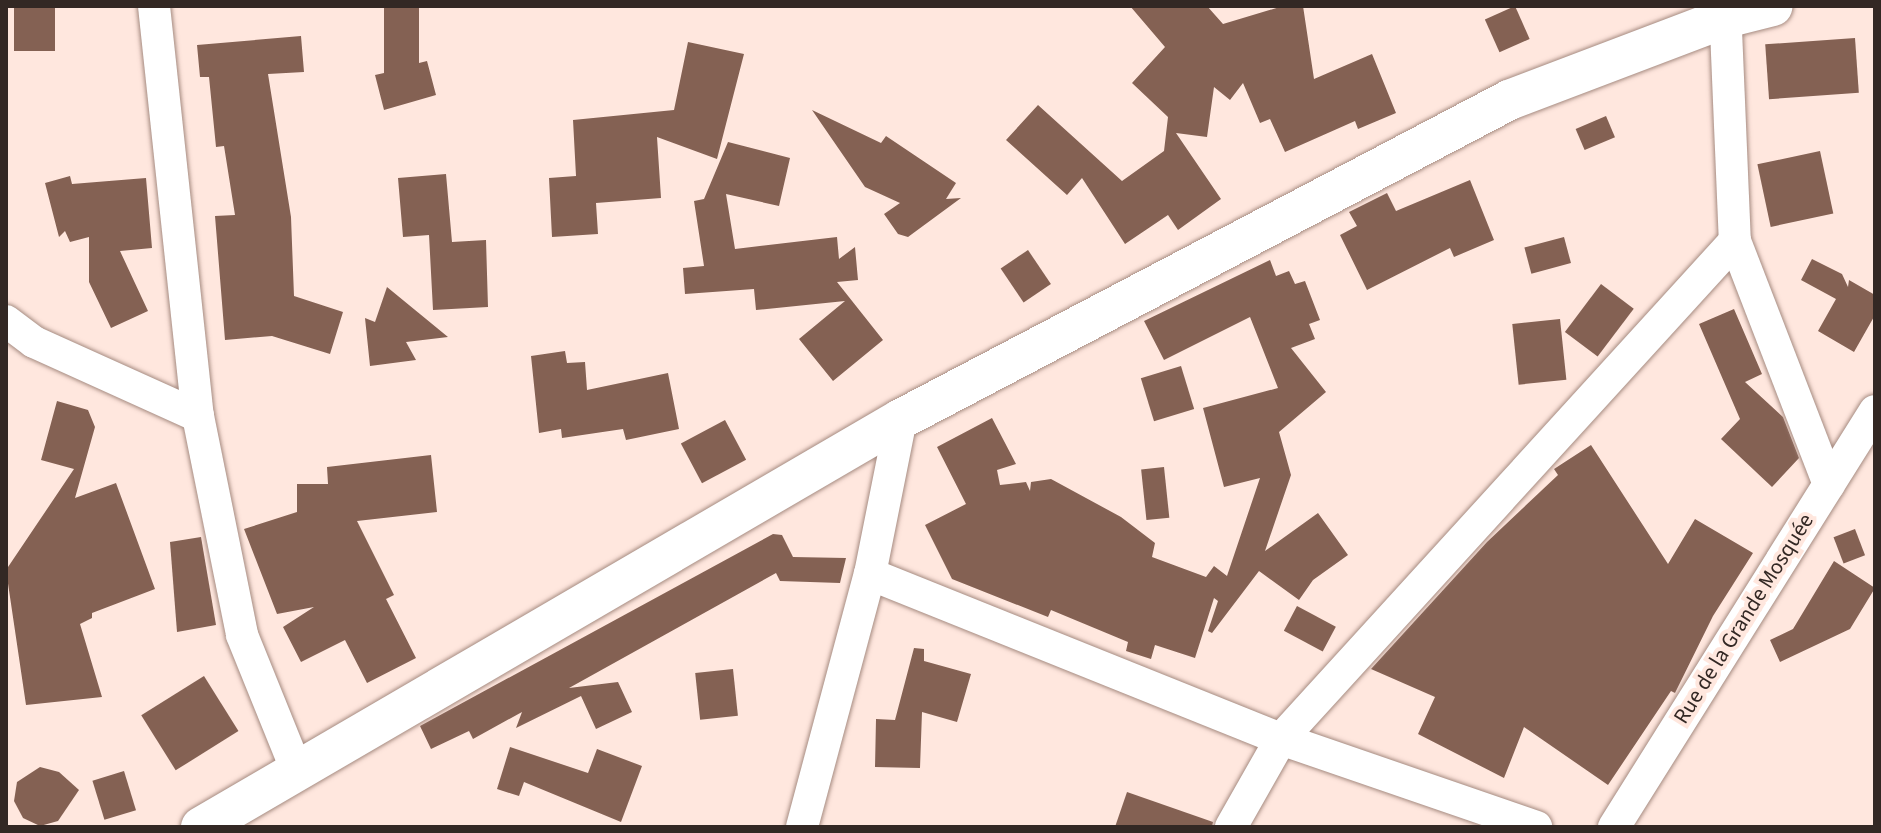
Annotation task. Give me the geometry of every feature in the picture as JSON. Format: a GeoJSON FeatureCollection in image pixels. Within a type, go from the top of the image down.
{"type":"FeatureCollection","features":[{"type":"Feature","properties":{"kind":"street"},"geometry":{"type":"LineString","coordinates":[[154,6],[198,416],[242,635],[297,771]]}},
{"type":"Feature","properties":{"kind":"street"},"geometry":{"type":"LineString","coordinates":[[201,827],[901,419],[1509,100],[1725,12],[1773,6]]}},
{"type":"Feature","properties":{"kind":"street"},"geometry":{"type":"LineString","coordinates":[[1725,12],[1735,241],[1829,484]]}},
{"type":"Feature","properties":{"kind":"street"},"geometry":{"type":"LineString","coordinates":[[1231,827],[1281,739],[1735,241]]}},
{"type":"Feature","properties":{"kind":"street"},"geometry":{"type":"LineString","coordinates":[[6,321],[34,342],[198,416]]}},
{"type":"Feature","properties":{"kind":"street","name":"Rue de la Grande Mosquée"},"geometry":{"type":"LineString","coordinates":[[1614,827],[1875,411]]}},
{"type":"Feature","properties":{"kind":"street"},"geometry":{"type":"LineString","coordinates":[[802,827],[870,574],[901,419]]}},
{"type":"Feature","properties":{"kind":"street"},"geometry":{"type":"LineString","coordinates":[[870,574],[1281,739],[1536,827]]}},
{"type":"Feature","properties":{"kind":"building"},"geometry":{"type":"Polygon","coordinates":[[[14,6],[55,6],[55,51],[14,51],[14,6]]]}},
{"type":"Feature","properties":{"kind":"building"},"geometry":{"type":"Polygon","coordinates":[[[384,6],[419,6],[419,63],[427,61],[436,95],[384,110],[375,75],[384,73],[384,6]]]}},
{"type":"Feature","properties":{"kind":"building"},"geometry":{"type":"Polygon","coordinates":[[[1130,6],[1207,6],[1223,24],[1283,6],[1303,6],[1314,79],[1372,54],[1396,113],[1358,129],[1355,121],[1285,152],[1270,119],[1260,123],[1243,83],[1230,100],[1214,87],[1207,137],[1176,133],[1221,199],[1178,230],[1168,215],[1125,244],[1082,178],[1067,195],[1006,140],[1038,105],[1122,181],[1164,151],[1168,117],[1132,83],[1165,47],[1130,6]]]}},
{"type":"Feature","properties":{"kind":"building"},"geometry":{"type":"Polygon","coordinates":[[[1515,6],[1530,39],[1499,52],[1485,19],[1515,6]]]}},
{"type":"Feature","properties":{"kind":"building"},"geometry":{"type":"Polygon","coordinates":[[[301,36],[304,72],[268,74],[291,217],[294,296],[343,312],[330,354],[272,336],[225,340],[215,216],[235,215],[224,146],[216,147],[209,77],[200,77],[197,45],[301,36]]]}},
{"type":"Feature","properties":{"kind":"building"},"geometry":{"type":"Polygon","coordinates":[[[1855,38],[1859,93],[1769,99],[1765,44],[1855,38]]]}},
{"type":"Feature","properties":{"kind":"building"},"geometry":{"type":"Polygon","coordinates":[[[688,42],[744,54],[717,159],[657,137],[661,198],[596,203],[598,234],[552,237],[549,178],[576,176],[573,120],[674,110],[688,42]]]}},
{"type":"Feature","properties":{"kind":"building"},"geometry":{"type":"Polygon","coordinates":[[[812,110],[881,143],[886,136],[956,183],[946,199],[961,198],[908,237],[898,234],[884,214],[900,203],[865,187],[812,110]]]}},
{"type":"Feature","properties":{"kind":"building"},"geometry":{"type":"Polygon","coordinates":[[[1606,116],[1615,137],[1585,150],[1576,129],[1606,116]]]}},
{"type":"Feature","properties":{"kind":"building"},"geometry":{"type":"Polygon","coordinates":[[[728,142],[790,158],[779,206],[726,194],[735,249],[837,237],[839,259],[855,247],[858,280],[837,282],[883,340],[833,381],[799,339],[845,301],[756,310],[754,289],[685,294],[683,268],[704,266],[694,201],[704,199],[728,142]]]}},
{"type":"Feature","properties":{"kind":"building"},"geometry":{"type":"Polygon","coordinates":[[[1820,151],[1833,214],[1771,227],[1757,164],[1820,151]]]}},
{"type":"Feature","properties":{"kind":"building"},"geometry":{"type":"Polygon","coordinates":[[[446,174],[452,242],[486,240],[488,307],[433,310],[429,235],[403,237],[398,178],[446,174]]]}},
{"type":"Feature","properties":{"kind":"building"},"geometry":{"type":"Polygon","coordinates":[[[70,176],[72,184],[146,178],[152,248],[120,251],[148,311],[111,328],[89,282],[89,237],[70,242],[65,231],[59,237],[45,183],[70,176]]]}},
{"type":"Feature","properties":{"kind":"building"},"geometry":{"type":"Polygon","coordinates":[[[1470,180],[1494,240],[1454,257],[1450,248],[1367,290],[1340,235],[1357,226],[1349,212],[1387,193],[1396,211],[1470,180]]]}},
{"type":"Feature","properties":{"kind":"building"},"geometry":{"type":"Polygon","coordinates":[[[1564,237],[1571,263],[1531,274],[1524,248],[1564,237]]]}},
{"type":"Feature","properties":{"kind":"building"},"geometry":{"type":"Polygon","coordinates":[[[1028,250],[1051,284],[1024,302],[1001,268],[1028,250]]]}},
{"type":"Feature","properties":{"kind":"building"},"geometry":{"type":"Polygon","coordinates":[[[1812,259],[1842,274],[1848,287],[1849,280],[1875,295],[1875,315],[1854,352],[1818,331],[1836,299],[1801,280],[1812,259]]]}},
{"type":"Feature","properties":{"kind":"building"},"geometry":{"type":"Polygon","coordinates":[[[1270,260],[1276,276],[1289,271],[1295,284],[1305,281],[1320,320],[1309,324],[1315,339],[1291,348],[1326,392],[1279,432],[1291,475],[1265,551],[1318,513],[1348,555],[1313,580],[1299,600],[1259,571],[1212,633],[1208,631],[1218,601],[1214,598],[1195,658],[1155,645],[1151,659],[1126,651],[1128,642],[1051,610],[1048,617],[952,579],[925,525],[966,504],[937,447],[992,418],[1016,464],[997,470],[1000,485],[1026,482],[1030,491],[1031,482],[1051,479],[1121,517],[1155,543],[1152,557],[1206,577],[1214,566],[1227,576],[1260,478],[1224,487],[1203,408],[1278,388],[1250,317],[1164,360],[1144,321],[1270,260]]]}},
{"type":"Feature","properties":{"kind":"building"},"geometry":{"type":"Polygon","coordinates":[[[1601,284],[1634,309],[1598,357],[1565,332],[1601,284]]]}},
{"type":"Feature","properties":{"kind":"building"},"geometry":{"type":"Polygon","coordinates":[[[387,287],[448,337],[406,342],[416,360],[370,366],[365,318],[375,322],[387,287]]]}},
{"type":"Feature","properties":{"kind":"building"},"geometry":{"type":"Polygon","coordinates":[[[1734,309],[1762,374],[1745,382],[1783,417],[1799,458],[1772,487],[1721,439],[1740,419],[1699,324],[1734,309]]]}},
{"type":"Feature","properties":{"kind":"building"},"geometry":{"type":"Polygon","coordinates":[[[1560,319],[1566,380],[1519,385],[1512,324],[1560,319]]]}},
{"type":"Feature","properties":{"kind":"building"},"geometry":{"type":"Polygon","coordinates":[[[565,351],[567,363],[585,362],[587,390],[668,373],[679,429],[626,440],[623,429],[562,438],[561,429],[539,433],[531,356],[565,351]]]}},
{"type":"Feature","properties":{"kind":"building"},"geometry":{"type":"Polygon","coordinates":[[[1181,366],[1194,409],[1154,421],[1141,378],[1181,366]]]}},
{"type":"Feature","properties":{"kind":"building"},"geometry":{"type":"Polygon","coordinates":[[[57,401],[88,410],[95,427],[75,498],[116,483],[155,589],[92,613],[92,618],[80,624],[102,697],[26,705],[6,570],[74,469],[41,460],[57,401]]]}},
{"type":"Feature","properties":{"kind":"building"},"geometry":{"type":"Polygon","coordinates":[[[725,420],[746,460],[702,483],[681,443],[725,420]]]}},
{"type":"Feature","properties":{"kind":"building"},"geometry":{"type":"Polygon","coordinates":[[[1591,445],[1668,564],[1695,519],[1753,553],[1713,616],[1675,693],[1671,691],[1608,785],[1524,727],[1504,778],[1418,734],[1435,697],[1371,669],[1487,542],[1558,475],[1554,469],[1591,445]]]}},
{"type":"Feature","properties":{"kind":"building"},"geometry":{"type":"Polygon","coordinates":[[[431,455],[437,512],[357,521],[394,595],[386,599],[416,658],[367,683],[345,640],[301,662],[283,627],[314,607],[277,614],[244,529],[297,512],[297,484],[328,484],[327,467],[431,455]]]}},
{"type":"Feature","properties":{"kind":"building"},"geometry":{"type":"Polygon","coordinates":[[[1164,467],[1169,518],[1146,520],[1141,469],[1164,467]]]}},
{"type":"Feature","properties":{"kind":"building"},"geometry":{"type":"Polygon","coordinates":[[[1855,529],[1865,555],[1844,563],[1834,537],[1855,529]]]}},
{"type":"Feature","properties":{"kind":"building"},"geometry":{"type":"Polygon","coordinates":[[[773,534],[782,535],[793,557],[846,558],[840,583],[780,581],[776,573],[569,688],[618,682],[632,712],[596,729],[581,696],[516,728],[522,712],[473,739],[469,731],[431,749],[420,726],[773,534]]]}},
{"type":"Feature","properties":{"kind":"building"},"geometry":{"type":"Polygon","coordinates":[[[201,537],[216,625],[177,632],[170,542],[201,537]]]}},
{"type":"Feature","properties":{"kind":"building"},"geometry":{"type":"Polygon","coordinates":[[[1834,561],[1875,588],[1850,629],[1780,662],[1770,640],[1793,629],[1834,561]]]}},
{"type":"Feature","properties":{"kind":"building"},"geometry":{"type":"Polygon","coordinates":[[[1297,606],[1336,627],[1323,651],[1284,631],[1297,606]]]}},
{"type":"Feature","properties":{"kind":"building"},"geometry":{"type":"Polygon","coordinates":[[[914,648],[924,649],[924,661],[971,674],[957,722],[922,712],[920,768],[875,767],[876,719],[895,720],[914,648]]]}},
{"type":"Feature","properties":{"kind":"building"},"geometry":{"type":"Polygon","coordinates":[[[733,669],[738,716],[700,720],[695,673],[733,669]]]}},
{"type":"Feature","properties":{"kind":"building"},"geometry":{"type":"Polygon","coordinates":[[[204,676],[238,731],[176,770],[141,715],[204,676]]]}},
{"type":"Feature","properties":{"kind":"building"},"geometry":{"type":"Polygon","coordinates":[[[510,747],[588,773],[597,749],[642,766],[621,822],[524,782],[519,796],[497,789],[510,747]]]}},
{"type":"Feature","properties":{"kind":"building"},"geometry":{"type":"Polygon","coordinates":[[[40,767],[59,772],[79,790],[58,821],[40,826],[23,818],[14,801],[17,782],[40,767]]]}},
{"type":"Feature","properties":{"kind":"building"},"geometry":{"type":"Polygon","coordinates":[[[124,771],[136,810],[104,820],[92,781],[124,771]]]}},
{"type":"Feature","properties":{"kind":"building"},"geometry":{"type":"Polygon","coordinates":[[[1127,792],[1213,822],[1212,827],[1115,827],[1127,792]]]}}]}
